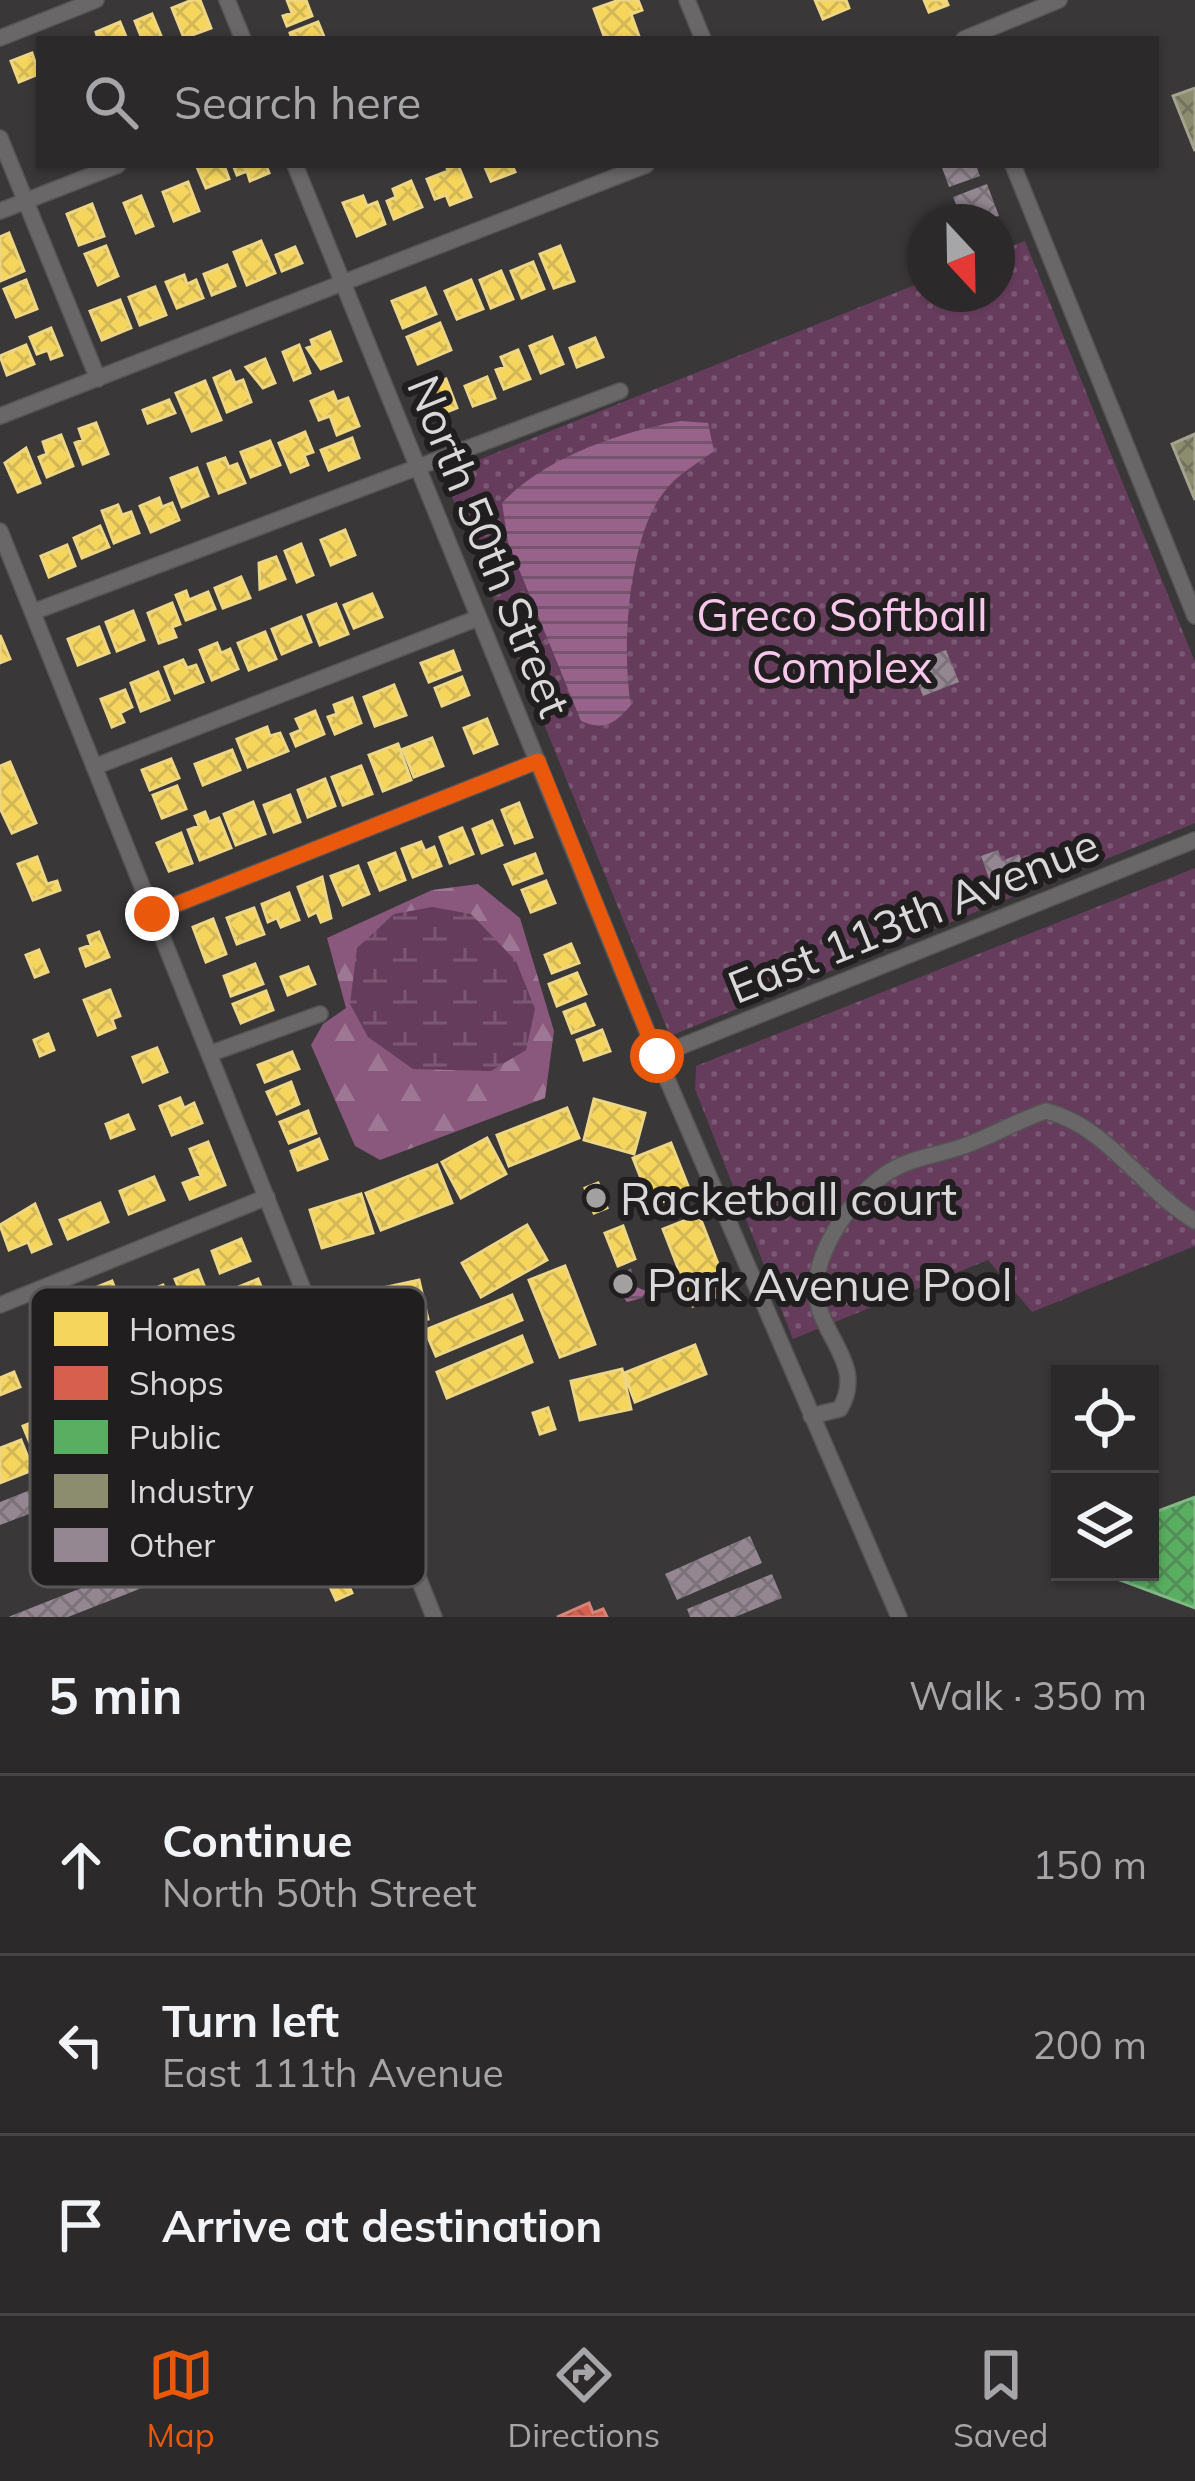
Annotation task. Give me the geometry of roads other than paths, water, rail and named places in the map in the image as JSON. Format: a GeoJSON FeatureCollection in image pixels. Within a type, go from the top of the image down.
{"type":"FeatureCollection","features":[{"type":"Feature","properties":{"kind":"street"},"geometry":{"type":"LineString","coordinates":[[0,38],[96,0]]}},
{"type":"Feature","properties":{"kind":"street"},"geometry":{"type":"LineString","coordinates":[[227,0],[242,36]]}},
{"type":"Feature","properties":{"kind":"street"},"geometry":{"type":"LineString","coordinates":[[687,0],[702,36]]}},
{"type":"Feature","properties":{"kind":"street"},"geometry":{"type":"LineString","coordinates":[[971,36],[1059,0]]}},
{"type":"Feature","properties":{"kind":"street"},"geometry":{"type":"LineString","coordinates":[[0,138],[98,379]]}},
{"type":"Feature","properties":{"kind":"street"},"geometry":{"type":"LineString","coordinates":[[0,211],[110,168]]}},
{"type":"Feature","properties":{"kind":"street","name":"North 50th Street"},"geometry":{"type":"LineString","coordinates":[[296,168],[657,1056],[899,1617]]}},
{"type":"Feature","properties":{"kind":"street"},"geometry":{"type":"LineString","coordinates":[[0,416],[638,168]]}},
{"type":"Feature","properties":{"kind":"street"},"geometry":{"type":"LineString","coordinates":[[1014,168],[1195,616]]}},
{"type":"Feature","properties":{"kind":"street"},"geometry":{"type":"LineString","coordinates":[[33,612],[620,391]]}},
{"type":"Feature","properties":{"kind":"street"},"geometry":{"type":"LineString","coordinates":[[0,531],[302,1287]]}},
{"type":"Feature","properties":{"kind":"street"},"geometry":{"type":"LineString","coordinates":[[94,767],[478,618]]}},
{"type":"Feature","properties":{"kind":"street"},"geometry":{"type":"LineString","coordinates":[[152,914],[538,761]]}},
{"type":"Feature","properties":{"kind":"street","name":"East 113th Avenue"},"geometry":{"type":"LineString","coordinates":[[657,1056],[1195,840]]}},
{"type":"Feature","properties":{"kind":"street"},"geometry":{"type":"LineString","coordinates":[[209,1054],[320,1014]]}},
{"type":"Feature","properties":{"kind":"street"},"geometry":{"type":"LineString","coordinates":[[811,1416],[840,1409],[848,1375],[843,1354],[820,1312],[814,1280],[821,1255],[871,1185],[905,1162],[960,1148],[1046,1111],[1093,1130],[1151,1189],[1195,1221]]}},
{"type":"Feature","properties":{"kind":"street"},"geometry":{"type":"LineString","coordinates":[[44,1287],[266,1197]]}},
{"type":"Feature","properties":{"kind":"street"},"geometry":{"type":"LineString","coordinates":[[0,1305],[30,1293]]}},
{"type":"Feature","properties":{"kind":"street"},"geometry":{"type":"LineString","coordinates":[[422,1587],[434,1617]]}},
{"type":"Feature","properties":{"kind":"place","name":"Racketball court"},"geometry":{"type":"Point","coordinates":[596,1198]}},
{"type":"Feature","properties":{"kind":"place","name":"Park Avenue Pool"},"geometry":{"type":"Point","coordinates":[623,1284]}},
{"type":"Feature","properties":{"kind":"park label","name":"Greco Softball Complex"},"geometry":{"type":"Point","coordinates":[842,640]}}]}
